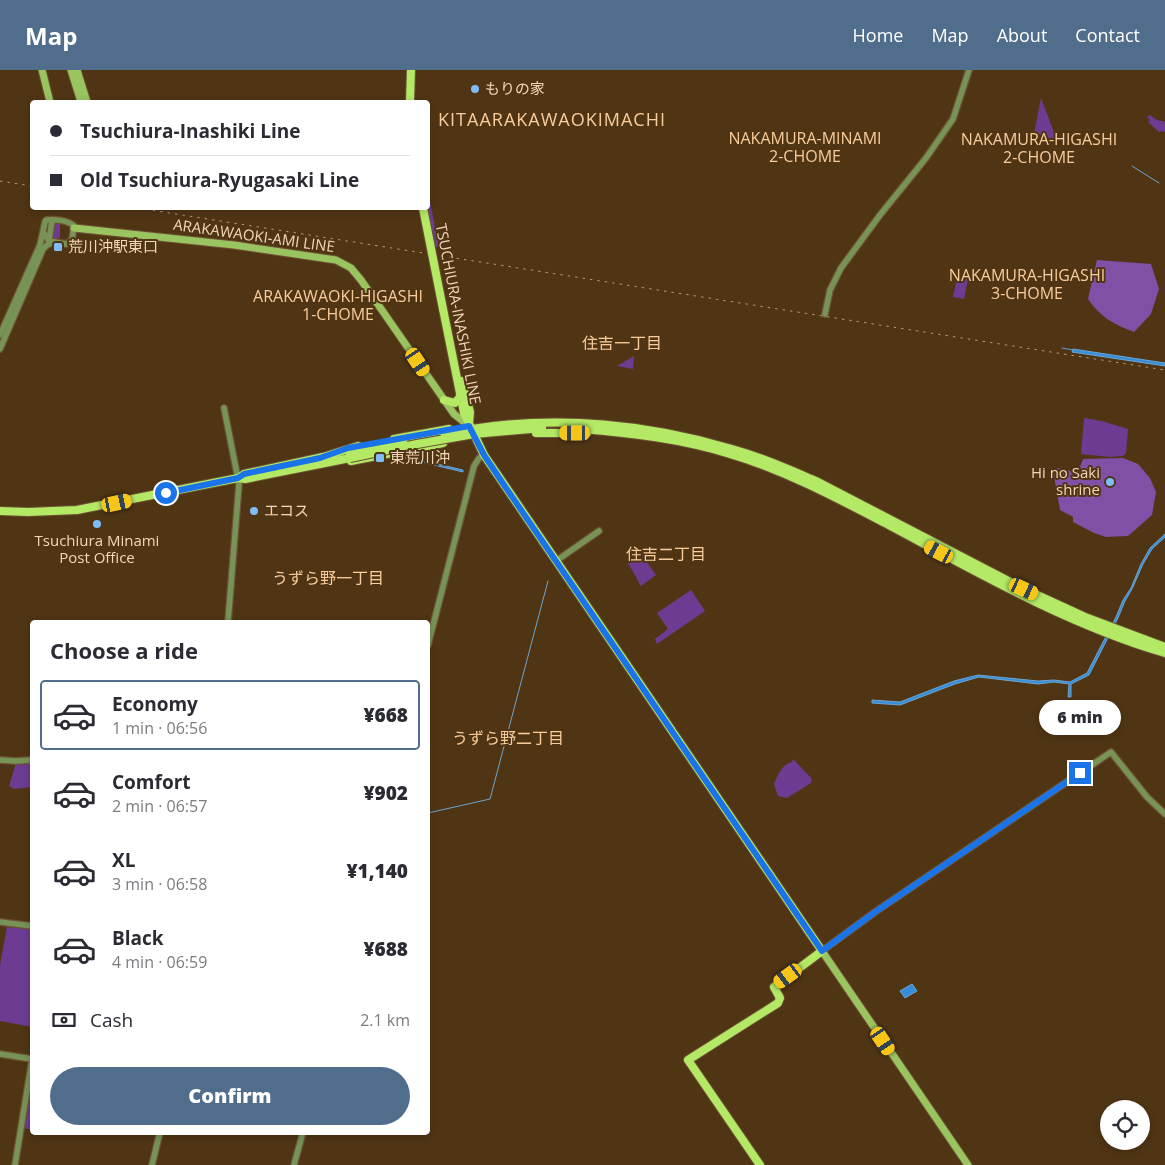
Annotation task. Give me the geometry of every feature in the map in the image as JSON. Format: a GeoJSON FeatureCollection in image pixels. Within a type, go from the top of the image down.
{"type":"FeatureCollection","features":[{"type":"Feature","properties":{"kind":"main road"},"geometry":{"type":"LineString","coordinates":[[42,70],[50,100]]}},
{"type":"Feature","properties":{"kind":"main road"},"geometry":{"type":"LineString","coordinates":[[71,70],[80,100]]}},
{"type":"Feature","properties":{"kind":"main road"},"geometry":{"type":"LineString","coordinates":[[77,70],[86,100]]}},
{"type":"Feature","properties":{"kind":"main road"},"geometry":{"type":"LineString","coordinates":[[406,70],[406,100]]}},
{"type":"Feature","properties":{"kind":"main road"},"geometry":{"type":"LineString","coordinates":[[410,100],[411,70]]}},
{"type":"Feature","properties":{"kind":"main road","name":"TSUCHIURA-INASHIKI LINE"},"geometry":{"type":"LineString","coordinates":[[423,210],[470,412],[472,431]]}},
{"type":"Feature","properties":{"kind":"main road","name":"TSUCHIURA-INASHIKI LINE"},"geometry":{"type":"LineString","coordinates":[[427,210],[460,396],[464,413],[472,431]]}},
{"type":"Feature","properties":{"kind":"main road","name":"ARAKAWAOKI-AMI LINE"},"geometry":{"type":"LineString","coordinates":[[74,228],[234,245],[343,263],[351,268],[361,280],[456,417],[472,431]]}},
{"type":"Feature","properties":{"kind":"main road"},"geometry":{"type":"LineString","coordinates":[[444,400],[455,403],[460,396]]}},
{"type":"Feature","properties":{"kind":"main road"},"geometry":{"type":"LineString","coordinates":[[308,467],[340,464],[509,421],[569,418],[597,420],[621,430],[730,454],[783,473],[821,490],[1021,594],[1082,623],[1165,653]]}},
{"type":"Feature","properties":{"kind":"main road"},"geometry":{"type":"LineString","coordinates":[[320,458],[348,448],[533,423],[672,434],[713,443],[784,467],[818,482],[1024,589],[1112,628],[1165,647]]}},
{"type":"Feature","properties":{"kind":"main road"},"geometry":{"type":"LineString","coordinates":[[0,511],[77,510],[238,478],[245,479],[308,467],[350,455],[472,431],[514,433],[621,430]]}},
{"type":"Feature","properties":{"kind":"main road"},"geometry":{"type":"LineString","coordinates":[[472,431],[484,455],[556,562],[968,1165]]}},
{"type":"Feature","properties":{"kind":"main road"},"geometry":{"type":"LineString","coordinates":[[238,478],[244,474],[320,458],[350,455]]}},
{"type":"Feature","properties":{"kind":"main road"},"geometry":{"type":"LineString","coordinates":[[760,1165],[688,1060],[778,1003],[780,998],[774,987],[822,951]]}},
{"type":"Feature","properties":{"kind":"street"},"geometry":{"type":"LineString","coordinates":[[825,314],[830,290],[841,268],[880,215],[926,158],[953,119],[969,70]]}},
{"type":"Feature","properties":{"kind":"street"},"geometry":{"type":"LineString","coordinates":[[0,335],[40,245],[45,222],[48,219],[70,223],[74,228],[70,242],[66,244],[52,241],[43,232]]}},
{"type":"Feature","properties":{"kind":"street"},"geometry":{"type":"LineString","coordinates":[[52,220],[52,241]]}},
{"type":"Feature","properties":{"kind":"street"},"geometry":{"type":"LineString","coordinates":[[0,349],[43,249],[52,241]]}},
{"type":"Feature","properties":{"kind":"street"},"geometry":{"type":"LineString","coordinates":[[224,408],[238,478],[228,620]]}},
{"type":"Feature","properties":{"kind":"street"},"geometry":{"type":"LineString","coordinates":[[430,636],[474,466],[484,455]]}},
{"type":"Feature","properties":{"kind":"street"},"geometry":{"type":"LineString","coordinates":[[556,562],[599,532]]}},
{"type":"Feature","properties":{"kind":"street"},"geometry":{"type":"LineString","coordinates":[[822,951],[875,912],[1111,752],[1147,797],[1165,814]]}},
{"type":"Feature","properties":{"kind":"street"},"geometry":{"type":"LineString","coordinates":[[0,760],[30,760]]}},
{"type":"Feature","properties":{"kind":"street"},"geometry":{"type":"LineString","coordinates":[[0,922],[30,926]]}},
{"type":"Feature","properties":{"kind":"street"},"geometry":{"type":"LineString","coordinates":[[0,1054],[30,1060]]}},
{"type":"Feature","properties":{"kind":"street"},"geometry":{"type":"LineString","coordinates":[[15,1165],[30,1072]]}},
{"type":"Feature","properties":{"kind":"street"},"geometry":{"type":"LineString","coordinates":[[152,1165],[159,1135]]}},
{"type":"Feature","properties":{"kind":"street"},"geometry":{"type":"LineString","coordinates":[[294,1165],[301,1135]]}},
{"type":"Feature","properties":{"kind":"shaded area"},"geometry":{"type":"Polygon","coordinates":[[[1041,98],[1057,140],[1034,134],[1041,98]]]}},
{"type":"Feature","properties":{"kind":"shaded area"},"geometry":{"type":"Polygon","coordinates":[[[1150,115],[1157,120],[1165,122],[1165,132],[1159,132],[1148,122],[1150,120],[1147,117],[1150,115]]]}},
{"type":"Feature","properties":{"kind":"shaded area"},"geometry":{"type":"Polygon","coordinates":[[[430,201],[439,247],[427,247],[419,210],[430,210],[430,201]]]}},
{"type":"Feature","properties":{"kind":"shaded area"},"geometry":{"type":"Polygon","coordinates":[[[55,224],[60,224],[60,237],[58,239],[52,237],[55,224]]]}},
{"type":"Feature","properties":{"kind":"shaded area"},"geometry":{"type":"Polygon","coordinates":[[[1097,260],[1151,264],[1159,289],[1151,314],[1134,332],[1108,320],[1088,299],[1097,260]]]}},
{"type":"Feature","properties":{"kind":"shaded area"},"geometry":{"type":"Polygon","coordinates":[[[957,277],[968,279],[964,299],[953,297],[957,277]]]}},
{"type":"Feature","properties":{"kind":"shaded area"},"geometry":{"type":"Polygon","coordinates":[[[634,356],[633,369],[617,366],[634,356]]]}},
{"type":"Feature","properties":{"kind":"shaded area"},"geometry":{"type":"Polygon","coordinates":[[[1084,418],[1128,429],[1126,453],[1123,456],[1110,457],[1081,454],[1084,418]]]}},
{"type":"Feature","properties":{"kind":"shaded area"},"geometry":{"type":"Polygon","coordinates":[[[1123,458],[1138,464],[1150,478],[1156,492],[1152,515],[1128,536],[1106,537],[1094,533],[1073,522],[1073,517],[1060,510],[1054,476],[1057,468],[1071,471],[1080,467],[1083,459],[1123,458]]]}},
{"type":"Feature","properties":{"kind":"shaded area"},"geometry":{"type":"Polygon","coordinates":[[[641,554],[656,575],[641,586],[628,563],[641,554]]]}},
{"type":"Feature","properties":{"kind":"shaded area"},"geometry":{"type":"Polygon","coordinates":[[[691,590],[705,611],[657,644],[655,639],[668,629],[657,613],[691,590]]]}},
{"type":"Feature","properties":{"kind":"shaded area"},"geometry":{"type":"Polygon","coordinates":[[[1040,712],[1073,723],[1056,736],[1040,712]]]}},
{"type":"Feature","properties":{"kind":"shaded area"},"geometry":{"type":"Polygon","coordinates":[[[793,759],[812,779],[811,783],[787,798],[778,796],[774,784],[781,770],[792,762],[793,759]]]}},
{"type":"Feature","properties":{"kind":"shaded area"},"geometry":{"type":"Polygon","coordinates":[[[30,761],[30,787],[14,789],[9,786],[16,763],[30,761]]]}},
{"type":"Feature","properties":{"kind":"shaded area"},"geometry":{"type":"Polygon","coordinates":[[[7,927],[30,929],[30,1027],[0,1021],[0,965],[7,927]]]}},
{"type":"Feature","properties":{"kind":"shaded area"},"geometry":{"type":"Polygon","coordinates":[[[30,1093],[30,1130],[24,1128],[30,1093]]]}},
{"type":"Feature","properties":{"kind":"water"},"geometry":{"type":"Polygon","coordinates":[[[1073,349],[1165,363],[1165,366],[1072,352],[1073,349]]]}},
{"type":"Feature","properties":{"kind":"water"},"geometry":{"type":"Polygon","coordinates":[[[405,455],[463,470],[463,472],[405,458],[405,455]]]}},
{"type":"Feature","properties":{"kind":"water"},"geometry":{"type":"Polygon","coordinates":[[[1165,534],[1165,537],[1152,549],[1143,564],[1089,675],[1071,684],[1071,697],[1068,697],[1069,684],[1054,682],[1038,684],[979,677],[900,705],[872,703],[872,700],[900,702],[954,681],[978,675],[1070,682],[1087,673],[1123,600],[1131,588],[1141,564],[1150,548],[1165,534]]]}},
{"type":"Feature","properties":{"kind":"water"},"geometry":{"type":"Polygon","coordinates":[[[912,984],[917,991],[905,998],[900,991],[912,984]]]}},
{"type":"Feature","properties":{"kind":"waterway"},"geometry":{"type":"LineString","coordinates":[[1132,166],[1159,183]]}},
{"type":"Feature","properties":{"kind":"waterway"},"geometry":{"type":"LineString","coordinates":[[1062,348],[1073,350]]}},
{"type":"Feature","properties":{"kind":"waterway"},"geometry":{"type":"LineString","coordinates":[[430,813],[490,799],[548,581]]}},
{"type":"Feature","properties":{"kind":"railway"},"geometry":{"type":"LineString","coordinates":[[0,181],[30,186]]}},
{"type":"Feature","properties":{"kind":"railway"},"geometry":{"type":"LineString","coordinates":[[151,210],[1165,370]]}},
{"type":"Feature","properties":{"kind":"place","name":"もりの家"},"geometry":{"type":"Point","coordinates":[475,89]}},
{"type":"Feature","properties":{"kind":"place","name":"荒川沖駅東口"},"geometry":{"type":"Point","coordinates":[58,247]}},
{"type":"Feature","properties":{"kind":"place","name":"東荒川沖"},"geometry":{"type":"Point","coordinates":[380,458]}},
{"type":"Feature","properties":{"kind":"place","name":"Hi no Saki shrine"},"geometry":{"type":"Point","coordinates":[1110,482]}},
{"type":"Feature","properties":{"kind":"place","name":"エコス"},"geometry":{"type":"Point","coordinates":[254,511]}},
{"type":"Feature","properties":{"kind":"place","name":"Tsuchiura Minami Post Office"},"geometry":{"type":"Point","coordinates":[97,524]}},
{"type":"Feature","properties":{"kind":"district","name":"KITAARAKAWAOKIMACHI"},"geometry":{"type":"Point","coordinates":[552,120]}},
{"type":"Feature","properties":{"kind":"district","name":"NAKAMURA-MINAMI 2-CHOME"},"geometry":{"type":"Point","coordinates":[805,147]}},
{"type":"Feature","properties":{"kind":"district","name":"NAKAMURA-HIGASHI 2-CHOME"},"geometry":{"type":"Point","coordinates":[1039,148]}},
{"type":"Feature","properties":{"kind":"district","name":"NAKAMURA-HIGASHI 3-CHOME"},"geometry":{"type":"Point","coordinates":[1027,284]}},
{"type":"Feature","properties":{"kind":"district","name":"ARAKAWAOKI-HIGASHI 1-CHOME"},"geometry":{"type":"Point","coordinates":[338,305]}},
{"type":"Feature","properties":{"kind":"district","name":"住吉一丁目"},"geometry":{"type":"Point","coordinates":[622,343]}},
{"type":"Feature","properties":{"kind":"district","name":"住吉二丁目"},"geometry":{"type":"Point","coordinates":[666,554]}},
{"type":"Feature","properties":{"kind":"district","name":"うずら野一丁目"},"geometry":{"type":"Point","coordinates":[328,578]}},
{"type":"Feature","properties":{"kind":"district","name":"うずら野二丁目"},"geometry":{"type":"Point","coordinates":[508,738]}},
{"type":"Feature","properties":{"kind":"route"},"geometry":{"type":"LineString","coordinates":[[166,493],[320,458],[348,448],[469,426],[478,445],[502,482],[822,951],[826,946],[875,912],[1080,773]]}}]}
